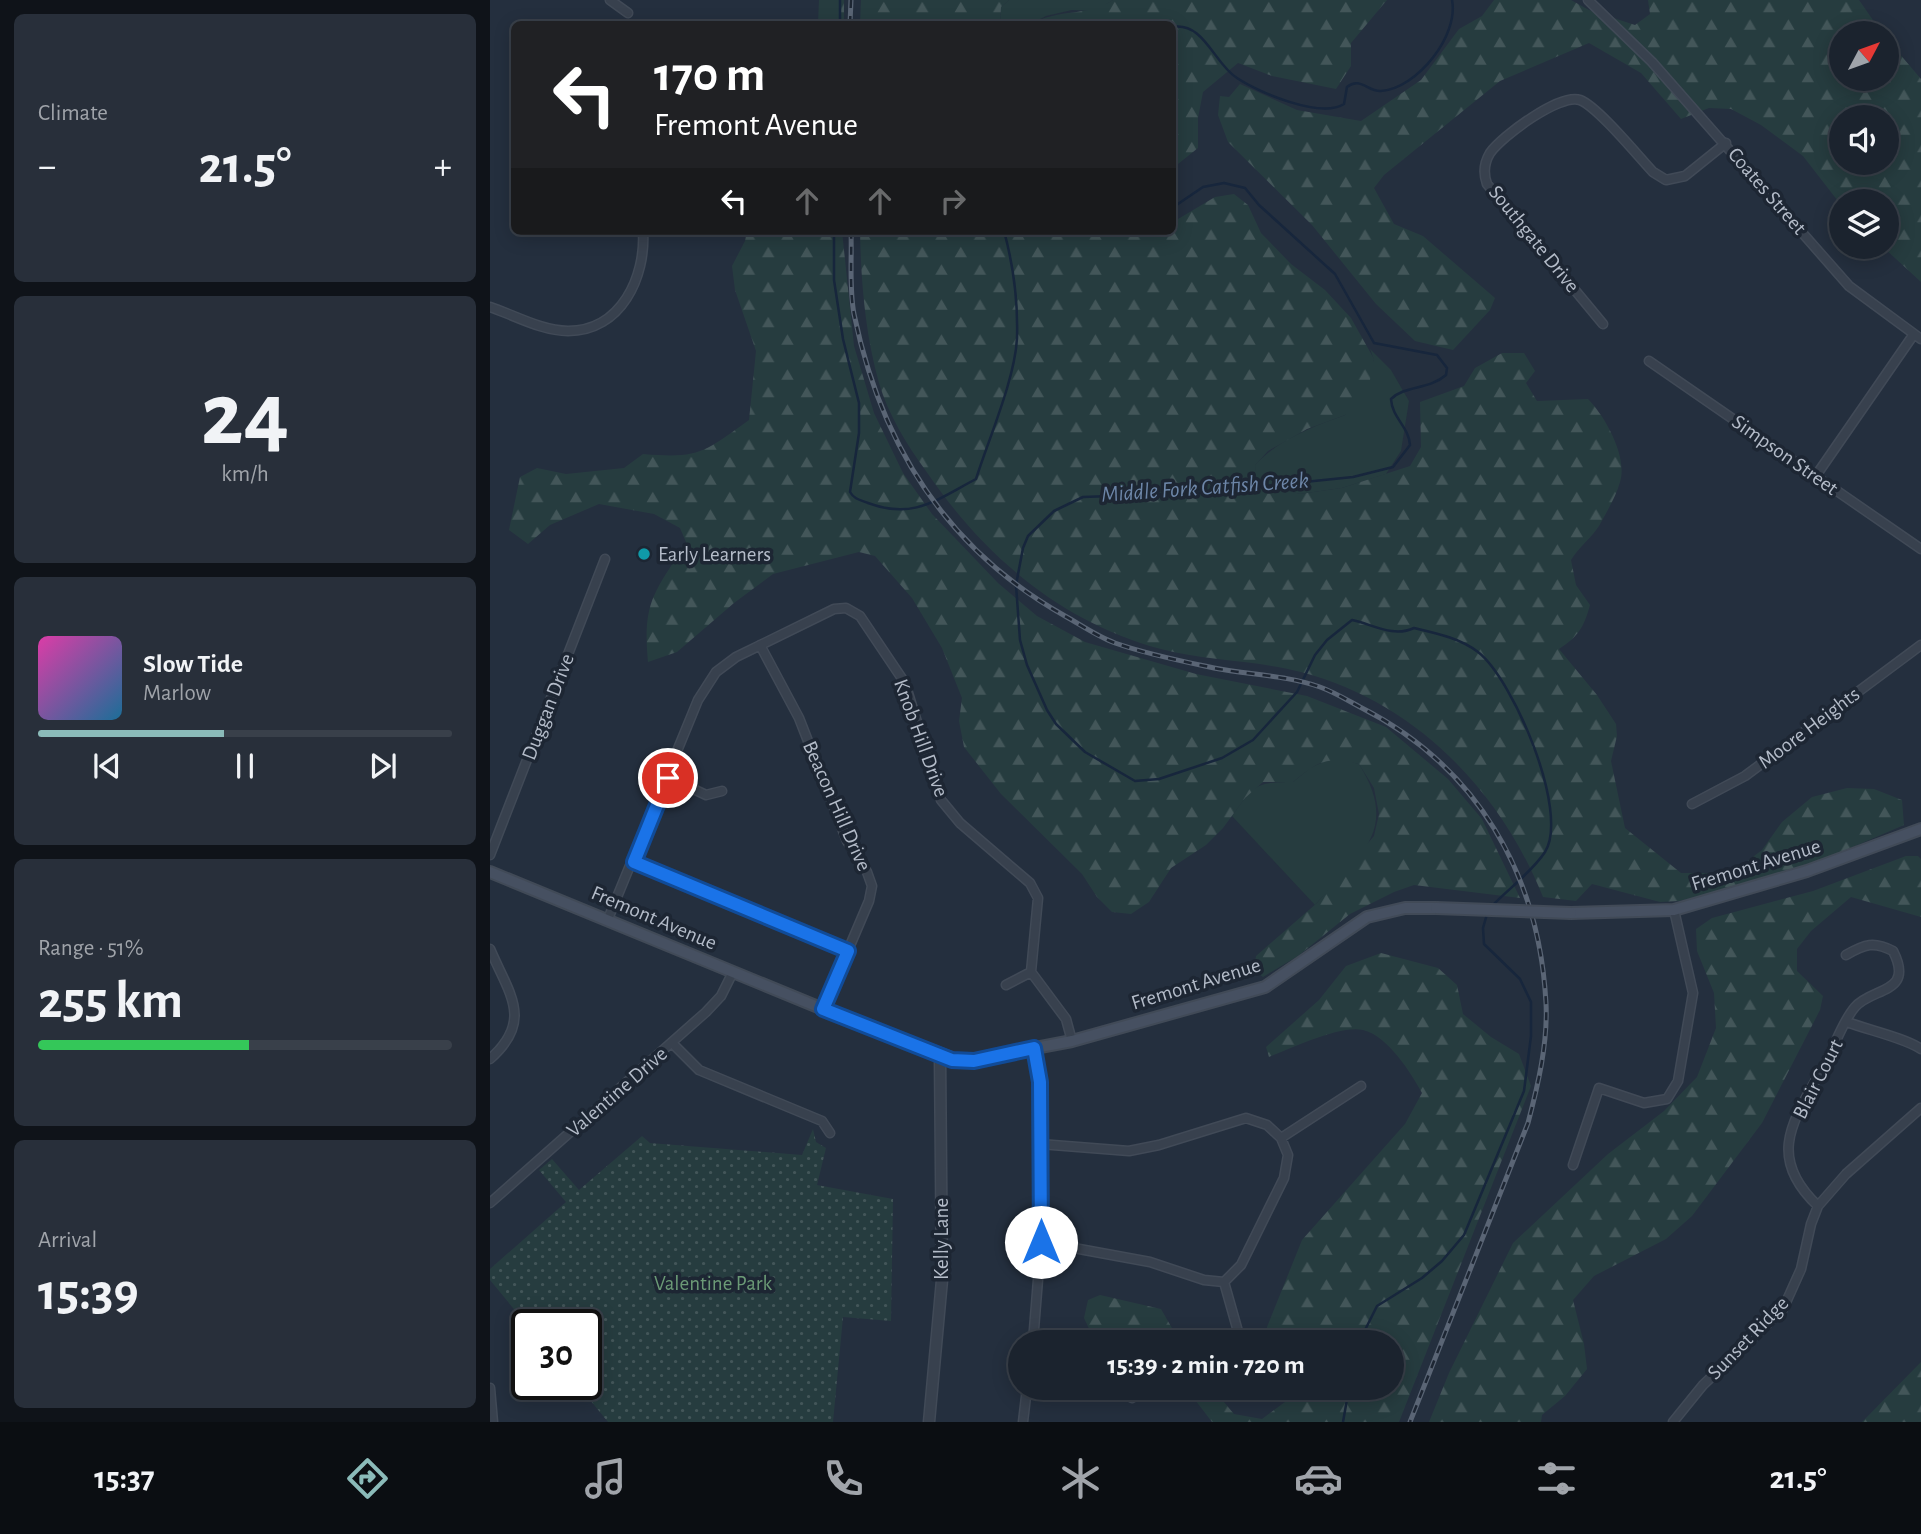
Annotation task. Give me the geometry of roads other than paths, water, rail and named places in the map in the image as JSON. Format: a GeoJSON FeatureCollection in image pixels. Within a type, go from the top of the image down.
{"type":"FeatureCollection","features":[{"type":"Feature","properties":{"kind":"main road","name":"Fremont Avenue"},"geometry":{"type":"LineString","coordinates":[[490,872],[940,1056],[952,1060],[974,1061],[1072,1041],[1265,987],[1367,917],[1405,908],[1571,913],[1674,910],[1807,871],[1921,829]]}},
{"type":"Feature","properties":{"kind":"street"},"geometry":{"type":"LineString","coordinates":[[610,0],[628,13]]}},
{"type":"Feature","properties":{"kind":"street","name":"Coates Street"},"geometry":{"type":"LineString","coordinates":[[1587,0],[1652,62],[1849,286],[1918,336]]}},
{"type":"Feature","properties":{"kind":"street","name":"Southgate Drive"},"geometry":{"type":"LineString","coordinates":[[1603,324],[1487,184],[1485,166],[1489,155],[1497,145],[1553,104],[1566,99],[1585,102],[1653,172],[1666,180],[1685,176],[1726,143]]}},
{"type":"Feature","properties":{"kind":"street"},"geometry":{"type":"LineString","coordinates":[[490,307],[568,331],[607,320],[622,306],[633,289],[642,254],[643,235]]}},
{"type":"Feature","properties":{"kind":"street"},"geometry":{"type":"LineString","coordinates":[[1815,477],[1918,336]]}},
{"type":"Feature","properties":{"kind":"street","name":"Simpson Street"},"geometry":{"type":"LineString","coordinates":[[1649,361],[1921,549]]}},
{"type":"Feature","properties":{"kind":"street","name":"Duggan Drive"},"geometry":{"type":"LineString","coordinates":[[490,855],[606,559]]}},
{"type":"Feature","properties":{"kind":"street","name":"Knob Hill Drive"},"geometry":{"type":"LineString","coordinates":[[608,919],[634,862],[698,701],[716,672],[760,645],[834,609],[846,608],[860,616],[905,683],[941,800],[960,823],[1030,883],[1038,898],[1031,972]]}},
{"type":"Feature","properties":{"kind":"street","name":"Beacon Hill Drive"},"geometry":{"type":"LineString","coordinates":[[760,645],[799,718],[847,841],[867,872],[872,886],[869,901],[823,1009]]}},
{"type":"Feature","properties":{"kind":"street","name":"Moore Heights"},"geometry":{"type":"LineString","coordinates":[[1692,804],[1745,776],[1921,645]]}},
{"type":"Feature","properties":{"kind":"street"},"geometry":{"type":"LineString","coordinates":[[668,778],[706,795],[722,791]]}},
{"type":"Feature","properties":{"kind":"street"},"geometry":{"type":"LineString","coordinates":[[634,862],[848,951]]}},
{"type":"Feature","properties":{"kind":"street"},"geometry":{"type":"LineString","coordinates":[[1573,1165],[1600,1088],[1644,1103],[1667,1100],[1678,1081],[1693,993],[1674,910]]}},
{"type":"Feature","properties":{"kind":"street"},"geometry":{"type":"LineString","coordinates":[[1846,955],[1865,944],[1875,943],[1893,951],[1899,969],[1895,984],[1856,1005],[1847,1021]]}},
{"type":"Feature","properties":{"kind":"street"},"geometry":{"type":"LineString","coordinates":[[490,949],[512,1001],[515,1022],[507,1044],[490,1059]]}},
{"type":"Feature","properties":{"kind":"street","name":"Valentine Drive"},"geometry":{"type":"LineString","coordinates":[[490,1203],[673,1044],[721,996],[733,972]]}},
{"type":"Feature","properties":{"kind":"street"},"geometry":{"type":"LineString","coordinates":[[1006,985],[1031,972],[1066,1019],[1072,1041]]}},
{"type":"Feature","properties":{"kind":"street","name":"Blair Court"},"geometry":{"type":"LineString","coordinates":[[1818,1206],[1801,1189],[1790,1170],[1788,1142],[1808,1093],[1847,1021],[1883,1036],[1909,1041],[1921,1049]]}},
{"type":"Feature","properties":{"kind":"street"},"geometry":{"type":"LineString","coordinates":[[673,1044],[699,1070],[821,1121],[831,1133]]}},
{"type":"Feature","properties":{"kind":"street"},"geometry":{"type":"LineString","coordinates":[[1034,1048],[1040,1082],[1041,1242],[1034,1330]]}},
{"type":"Feature","properties":{"kind":"street","name":"Kelly Lane"},"geometry":{"type":"LineString","coordinates":[[929,1422],[942,1280],[940,1056]]}},
{"type":"Feature","properties":{"kind":"street"},"geometry":{"type":"LineString","coordinates":[[1281,1138],[1361,1086]]}},
{"type":"Feature","properties":{"kind":"street"},"geometry":{"type":"LineString","coordinates":[[1818,1206],[1846,1174],[1921,1108]]}},
{"type":"Feature","properties":{"kind":"street"},"geometry":{"type":"LineString","coordinates":[[1040,1144],[1129,1151],[1159,1145],[1246,1118],[1267,1125],[1281,1138],[1287,1155],[1284,1178],[1241,1265],[1224,1282]]}},
{"type":"Feature","properties":{"kind":"street","name":"Sunset Ridge"},"geometry":{"type":"LineString","coordinates":[[1673,1422],[1703,1385],[1783,1309],[1801,1269],[1818,1206]]}},
{"type":"Feature","properties":{"kind":"street"},"geometry":{"type":"LineString","coordinates":[[1041,1242],[1150,1262],[1204,1280],[1224,1282]]}},
{"type":"Feature","properties":{"kind":"street"},"geometry":{"type":"LineString","coordinates":[[1224,1282],[1238,1330]]}},
{"type":"Feature","properties":{"kind":"street"},"geometry":{"type":"LineString","coordinates":[[490,1388],[493,1422]]}},
{"type":"Feature","properties":{"kind":"street"},"geometry":{"type":"LineString","coordinates":[[1023,1422],[1026,1400]]}},
{"type":"Feature","properties":{"kind":"waterway","name":"Middle Fork Catfish Creek"},"geometry":{"type":"LineString","coordinates":[[840,0],[840,21]]}},
{"type":"Feature","properties":{"kind":"waterway"},"geometry":{"type":"LineString","coordinates":[[1176,27],[1192,30],[1201,37],[1229,72],[1259,90],[1305,106],[1333,108],[1344,104],[1347,87],[1352,84],[1381,91],[1395,88],[1422,70],[1433,58],[1449,29],[1452,0]]}},
{"type":"Feature","properties":{"kind":"waterway","name":"Middle Fork Catfish Creek"},"geometry":{"type":"LineString","coordinates":[[1176,205],[1203,187],[1224,183],[1245,188],[1259,205],[1335,274],[1374,343],[1437,355],[1447,368],[1446,375],[1432,383],[1403,391],[1391,399],[1394,412],[1407,433],[1410,445],[1393,467],[1353,477],[1198,493],[1083,497],[1054,511],[1028,536],[1016,585],[1020,640],[1027,665],[1047,710],[1056,724],[1085,752],[1135,781],[1159,779],[1222,758],[1253,740],[1297,692],[1315,655],[1327,640],[1352,620],[1390,631],[1414,628],[1463,643],[1478,652],[1507,689],[1534,747],[1550,808],[1551,833],[1545,852],[1492,906]]}},
{"type":"Feature","properties":{"kind":"waterway","name":"Middle Fork Catfish Creek"},"geometry":{"type":"LineString","coordinates":[[834,235],[834,280],[843,339],[859,403],[859,433],[850,492],[862,501],[898,509],[924,505],[976,479],[1007,390],[1017,338],[1016,298],[1005,235]]}},
{"type":"Feature","properties":{"kind":"waterway","name":"Middle Fork Catfish Creek"},"geometry":{"type":"LineString","coordinates":[[1365,1330],[1377,1306],[1422,1278],[1442,1261],[1464,1235],[1524,1091],[1531,1036],[1531,1002],[1520,979],[1484,944],[1483,928],[1487,914]]}},
{"type":"Feature","properties":{"kind":"waterway","name":"Middle Fork Catfish Creek"},"geometry":{"type":"LineString","coordinates":[[1343,1422],[1347,1400]]}},
{"type":"Feature","properties":{"kind":"railway"},"geometry":{"type":"LineString","coordinates":[[850,21],[851,0]]}},
{"type":"Feature","properties":{"kind":"railway"},"geometry":{"type":"LineString","coordinates":[[851,235],[852,304],[866,362],[882,407],[902,450],[925,489],[954,526],[986,559],[1023,589],[1109,640],[1139,651],[1189,663],[1307,683],[1330,691],[1360,707],[1401,731],[1437,760],[1468,793],[1494,829],[1515,868],[1530,911],[1541,956],[1546,1003],[1542,1064],[1528,1123],[1410,1422]]}},
{"type":"Feature","properties":{"kind":"place","name":"Early Learners"},"geometry":{"type":"Point","coordinates":[644,554]}},
{"type":"Feature","properties":{"kind":"park label","name":"Valentine Park"},"geometry":{"type":"Point","coordinates":[713,1283]}}]}
